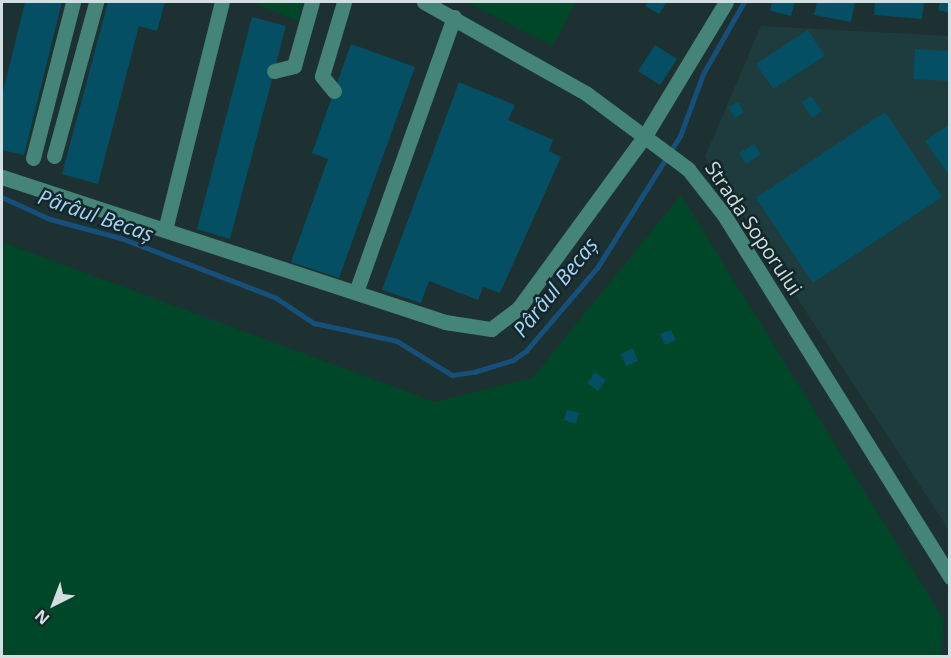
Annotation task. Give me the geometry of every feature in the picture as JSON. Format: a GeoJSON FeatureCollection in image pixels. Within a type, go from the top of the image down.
{"type":"FeatureCollection","features":[{"type":"Feature","properties":{"kind":"street"},"geometry":{"type":"LineString","coordinates":[[33,158],[73,2]]}},
{"type":"Feature","properties":{"kind":"street"},"geometry":{"type":"LineString","coordinates":[[54,156],[96,2]]}},
{"type":"Feature","properties":{"kind":"street"},"geometry":{"type":"LineString","coordinates":[[165,230],[222,2]]}},
{"type":"Feature","properties":{"kind":"street"},"geometry":{"type":"LineString","coordinates":[[274,71],[294,66],[312,2]]}},
{"type":"Feature","properties":{"kind":"street"},"geometry":{"type":"LineString","coordinates":[[334,91],[322,76],[344,2]]}},
{"type":"Feature","properties":{"kind":"street","name":"Strada Soporului"},"geometry":{"type":"LineString","coordinates":[[424,2],[454,17],[652,138],[673,155],[724,215],[950,577]]}},
{"type":"Feature","properties":{"kind":"street"},"geometry":{"type":"LineString","coordinates":[[2,177],[466,328],[499,326],[518,309],[652,138],[726,2]]}},
{"type":"Feature","properties":{"kind":"street"},"geometry":{"type":"LineString","coordinates":[[356,292],[454,17]]}},
{"type":"Feature","properties":{"kind":"shaded area"},"geometry":{"type":"Polygon","coordinates":[[[761,26],[949,36],[949,530],[705,157],[761,26]]]}},
{"type":"Feature","properties":{"kind":"green space"},"geometry":{"type":"Polygon","coordinates":[[[251,2],[302,2],[298,21],[251,2]]]}},
{"type":"Feature","properties":{"kind":"green space"},"geometry":{"type":"Polygon","coordinates":[[[466,2],[576,2],[553,46],[466,2]]]}},
{"type":"Feature","properties":{"kind":"green space"},"geometry":{"type":"Polygon","coordinates":[[[681,195],[944,620],[941,656],[2,656],[2,242],[435,402],[533,377],[681,195]]]}},
{"type":"Feature","properties":{"kind":"building"},"geometry":{"type":"Polygon","coordinates":[[[25,2],[62,2],[24,155],[2,150],[2,96],[25,2]]]}},
{"type":"Feature","properties":{"kind":"building"},"geometry":{"type":"Polygon","coordinates":[[[108,2],[165,2],[157,31],[139,26],[98,184],[62,174],[108,2]]]}},
{"type":"Feature","properties":{"kind":"building"},"geometry":{"type":"Polygon","coordinates":[[[648,2],[667,2],[659,14],[645,6],[648,2]]]}},
{"type":"Feature","properties":{"kind":"building"},"geometry":{"type":"Polygon","coordinates":[[[772,2],[795,2],[791,16],[770,11],[772,2]]]}},
{"type":"Feature","properties":{"kind":"building"},"geometry":{"type":"Polygon","coordinates":[[[817,2],[855,2],[851,22],[814,15],[817,2]]]}},
{"type":"Feature","properties":{"kind":"building"},"geometry":{"type":"Polygon","coordinates":[[[875,2],[924,2],[922,19],[874,15],[875,2]]]}},
{"type":"Feature","properties":{"kind":"building"},"geometry":{"type":"Polygon","coordinates":[[[940,2],[950,2],[950,13],[938,10],[940,2]]]}},
{"type":"Feature","properties":{"kind":"building"},"geometry":{"type":"Polygon","coordinates":[[[252,17],[286,26],[230,239],[197,229],[252,17]]]}},
{"type":"Feature","properties":{"kind":"building"},"geometry":{"type":"Polygon","coordinates":[[[808,30],[825,56],[773,89],[756,64],[808,30]]]}},
{"type":"Feature","properties":{"kind":"building"},"geometry":{"type":"Polygon","coordinates":[[[351,44],[415,67],[339,278],[291,262],[328,159],[312,153],[351,44]]]}},
{"type":"Feature","properties":{"kind":"building"},"geometry":{"type":"Polygon","coordinates":[[[655,45],[677,59],[660,85],[638,71],[655,45]]]}},
{"type":"Feature","properties":{"kind":"building"},"geometry":{"type":"Polygon","coordinates":[[[915,49],[950,51],[950,81],[913,79],[915,49]]]}},
{"type":"Feature","properties":{"kind":"building"},"geometry":{"type":"Polygon","coordinates":[[[459,82],[515,105],[508,120],[553,140],[549,151],[561,157],[500,293],[483,287],[478,300],[429,281],[421,303],[382,290],[459,82]]]}},
{"type":"Feature","properties":{"kind":"building"},"geometry":{"type":"Polygon","coordinates":[[[811,96],[822,111],[812,118],[802,102],[811,96]]]}},
{"type":"Feature","properties":{"kind":"building"},"geometry":{"type":"Polygon","coordinates":[[[738,102],[744,112],[735,118],[729,107],[738,102]]]}},
{"type":"Feature","properties":{"kind":"building"},"geometry":{"type":"Polygon","coordinates":[[[885,112],[942,197],[813,283],[756,198],[885,112]]]}},
{"type":"Feature","properties":{"kind":"building"},"geometry":{"type":"Polygon","coordinates":[[[950,124],[950,171],[947,173],[925,141],[950,124]]]}},
{"type":"Feature","properties":{"kind":"building"},"geometry":{"type":"Polygon","coordinates":[[[754,144],[761,154],[746,164],[739,153],[754,144]]]}},
{"type":"Feature","properties":{"kind":"building"},"geometry":{"type":"Polygon","coordinates":[[[671,330],[676,340],[665,345],[660,334],[671,330]]]}},
{"type":"Feature","properties":{"kind":"building"},"geometry":{"type":"Polygon","coordinates":[[[633,348],[638,361],[626,366],[621,354],[633,348]]]}},
{"type":"Feature","properties":{"kind":"building"},"geometry":{"type":"Polygon","coordinates":[[[595,372],[606,380],[598,391],[587,383],[595,372]]]}},
{"type":"Feature","properties":{"kind":"building"},"geometry":{"type":"Polygon","coordinates":[[[567,410],[579,413],[576,424],[564,420],[567,410]]]}},
{"type":"Feature","properties":{"kind":"waterway","name":"Pârâul Becaș"},"geometry":{"type":"LineString","coordinates":[[2,197],[50,219],[121,238],[275,297],[314,323],[397,341],[452,375],[474,372],[513,360],[526,351],[597,268],[680,136],[703,74],[744,2]]}}]}
